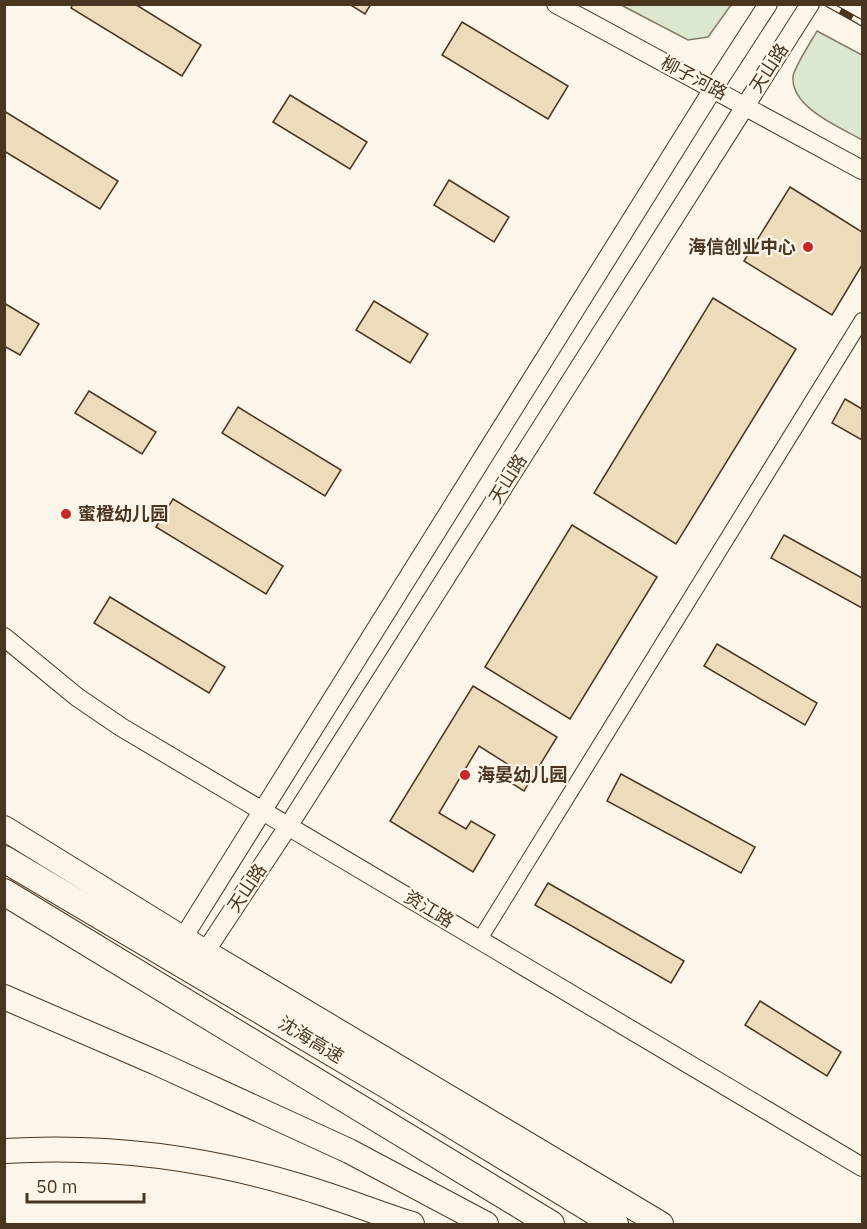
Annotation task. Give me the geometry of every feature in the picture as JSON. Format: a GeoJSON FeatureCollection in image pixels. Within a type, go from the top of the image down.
{"type":"FeatureCollection","features":[{"type":"Feature","properties":{"kind":"highway"},"geometry":{"type":"LineString","coordinates":[[4,828],[205,952],[661,1224]]}},
{"type":"Feature","properties":{"kind":"highway","name":"沈海高速"},"geometry":{"type":"LineString","coordinates":[[4,859],[390,1087],[615,1224]]}},
{"type":"Feature","properties":{"kind":"highway","name":"沈海高速"},"geometry":{"type":"LineString","coordinates":[[4,892],[551,1224]]}},
{"type":"Feature","properties":{"kind":"highway"},"geometry":{"type":"LineString","coordinates":[[4,997],[157,1063],[349,1151],[486,1224]]}},
{"type":"Feature","properties":{"kind":"highway"},"geometry":{"type":"LineString","coordinates":[[4,1150],[109,1150],[208,1163],[298,1185],[412,1224]]}},
{"type":"Feature","properties":{"kind":"street","name":"柳子河路"},"geometry":{"type":"LineString","coordinates":[[556,4],[862,170]]}},
{"type":"Feature","properties":{"kind":"street","name":"天山路"},"geometry":{"type":"LineString","coordinates":[[183,938],[768,4]]}},
{"type":"Feature","properties":{"kind":"street","name":"天山路"},"geometry":{"type":"LineString","coordinates":[[205,952],[289,825],[807,8]]}},
{"type":"Feature","properties":{"kind":"street"},"geometry":{"type":"LineString","coordinates":[[480,939],[862,320]]}},
{"type":"Feature","properties":{"kind":"street","name":"资江路"},"geometry":{"type":"LineString","coordinates":[[4,637],[76,697],[122,727],[862,1167]]}},
{"type":"Feature","properties":{"kind":"green space"},"geometry":{"type":"Polygon","coordinates":[[[621,5],[731,5],[708,37],[688,40],[621,5]]]}},
{"type":"Feature","properties":{"kind":"green space"},"geometry":{"type":"Polygon","coordinates":[[[817,31],[862,55],[862,140],[818,115],[800,98],[794,88],[794,73],[817,31]]]}},
{"type":"Feature","properties":{"kind":"building"},"geometry":{"type":"Polygon","coordinates":[[[73,4],[135,4],[201,45],[182,76],[71,8],[73,4]]]}},
{"type":"Feature","properties":{"kind":"building"},"geometry":{"type":"Polygon","coordinates":[[[349,4],[371,4],[365,14],[349,4]]]}},
{"type":"Feature","properties":{"kind":"building"},"geometry":{"type":"Polygon","coordinates":[[[462,22],[568,86],[548,119],[442,55],[462,22]]]}},
{"type":"Feature","properties":{"kind":"building"},"geometry":{"type":"Polygon","coordinates":[[[290,95],[367,142],[350,169],[273,122],[290,95]]]}},
{"type":"Feature","properties":{"kind":"building"},"geometry":{"type":"Polygon","coordinates":[[[4,111],[118,181],[100,209],[4,151],[4,111]]]}},
{"type":"Feature","properties":{"kind":"building"},"geometry":{"type":"Polygon","coordinates":[[[449,180],[509,217],[494,242],[434,205],[449,180]]]}},
{"type":"Feature","properties":{"kind":"building","name":"海信创业中心"},"geometry":{"type":"Polygon","coordinates":[[[790,187],[862,232],[862,265],[832,315],[744,261],[790,187]]]}},
{"type":"Feature","properties":{"kind":"building"},"geometry":{"type":"Polygon","coordinates":[[[713,298],[796,349],[676,544],[594,493],[713,298]]]}},
{"type":"Feature","properties":{"kind":"building"},"geometry":{"type":"Polygon","coordinates":[[[374,301],[428,334],[410,363],[356,330],[374,301]]]}},
{"type":"Feature","properties":{"kind":"building"},"geometry":{"type":"Polygon","coordinates":[[[4,303],[39,324],[20,355],[4,346],[4,303]]]}},
{"type":"Feature","properties":{"kind":"building"},"geometry":{"type":"Polygon","coordinates":[[[89,391],[156,432],[142,454],[75,413],[89,391]]]}},
{"type":"Feature","properties":{"kind":"building"},"geometry":{"type":"Polygon","coordinates":[[[845,399],[862,409],[862,440],[832,423],[845,399]]]}},
{"type":"Feature","properties":{"kind":"building"},"geometry":{"type":"Polygon","coordinates":[[[238,407],[341,470],[325,496],[222,433],[238,407]]]}},
{"type":"Feature","properties":{"kind":"building"},"geometry":{"type":"Polygon","coordinates":[[[173,499],[283,566],[266,594],[156,527],[173,499]]]}},
{"type":"Feature","properties":{"kind":"building"},"geometry":{"type":"Polygon","coordinates":[[[572,525],[657,577],[570,719],[485,667],[572,525]]]}},
{"type":"Feature","properties":{"kind":"building"},"geometry":{"type":"Polygon","coordinates":[[[784,535],[862,578],[862,608],[771,558],[784,535]]]}},
{"type":"Feature","properties":{"kind":"building"},"geometry":{"type":"Polygon","coordinates":[[[110,597],[225,667],[209,693],[94,623],[110,597]]]}},
{"type":"Feature","properties":{"kind":"building"},"geometry":{"type":"Polygon","coordinates":[[[717,644],[817,703],[805,725],[704,666],[717,644]]]}},
{"type":"Feature","properties":{"kind":"building"},"geometry":{"type":"Polygon","coordinates":[[[473,686],[557,737],[524,791],[502,777],[509,765],[479,746],[439,813],[466,829],[471,821],[495,835],[473,872],[390,821],[473,686]]]}},
{"type":"Feature","properties":{"kind":"building"},"geometry":{"type":"Polygon","coordinates":[[[621,774],[755,847],[741,873],[607,801],[621,774]]]}},
{"type":"Feature","properties":{"kind":"building"},"geometry":{"type":"Polygon","coordinates":[[[548,883],[684,961],[671,983],[535,905],[548,883]]]}},
{"type":"Feature","properties":{"kind":"building"},"geometry":{"type":"Polygon","coordinates":[[[760,1001],[841,1052],[827,1076],[745,1025],[760,1001]]]}},
{"type":"Feature","properties":{"kind":"railway"},"geometry":{"type":"LineString","coordinates":[[828,4],[862,23]]}},
{"type":"Feature","properties":{"kind":"place","name":"海信创业中心"},"geometry":{"type":"Point","coordinates":[808,247]}},
{"type":"Feature","properties":{"kind":"place","name":"蜜橙幼儿园"},"geometry":{"type":"Point","coordinates":[66,514]}},
{"type":"Feature","properties":{"kind":"place","name":"海晏幼儿园"},"geometry":{"type":"Point","coordinates":[465,775]}}]}
